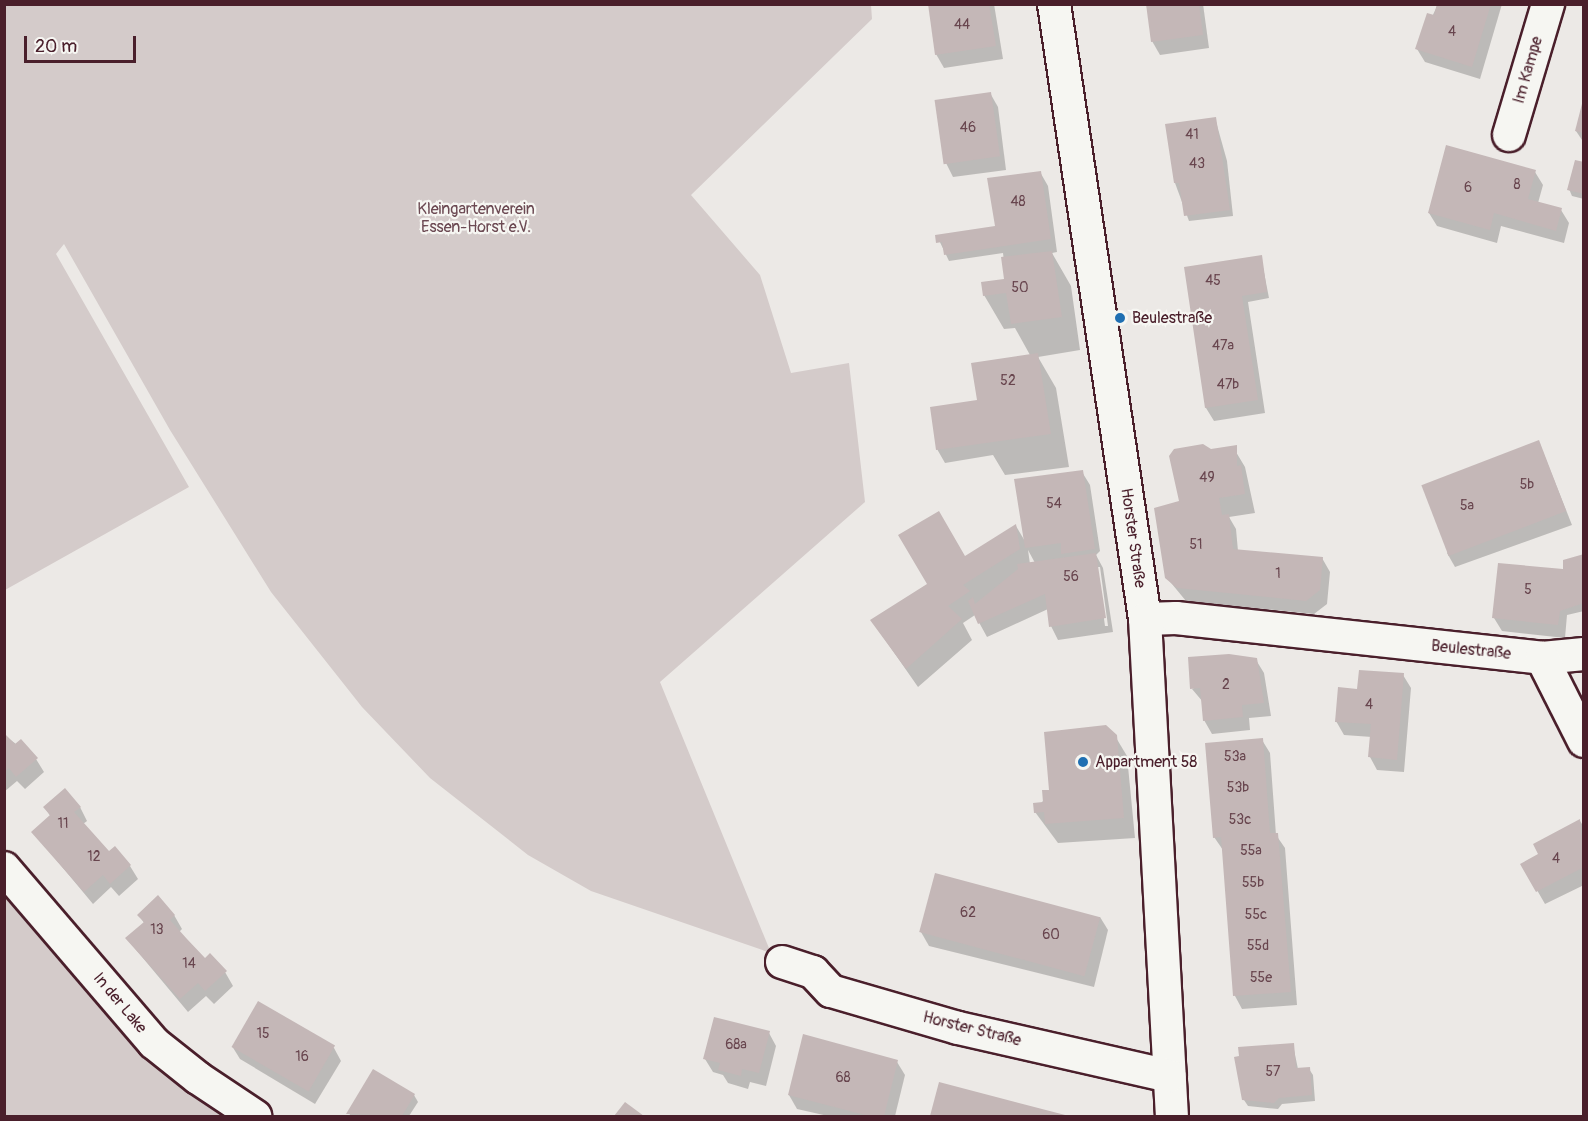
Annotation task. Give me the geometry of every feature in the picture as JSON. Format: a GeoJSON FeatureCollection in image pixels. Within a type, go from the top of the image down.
{"type":"FeatureCollection","features":[{"type":"Feature","properties":{"kind":"street","name":"Horster Straße"},"geometry":{"type":"LineString","coordinates":[[1054,4],[1144,619],[1172,1116]]}},
{"type":"Feature","properties":{"kind":"street","name":"Im Kampe"},"geometry":{"type":"LineString","coordinates":[[1509,135],[1548,4]]}},
{"type":"Feature","properties":{"kind":"street","name":"Beulestraße"},"geometry":{"type":"LineString","coordinates":[[1144,619],[1176,618],[1542,658],[1584,654]]}},
{"type":"Feature","properties":{"kind":"street"},"geometry":{"type":"LineString","coordinates":[[1542,658],[1584,741]]}},
{"type":"Feature","properties":{"kind":"street","name":"In der Lake"},"geometry":{"type":"LineString","coordinates":[[4,868],[154,1043],[198,1078],[255,1116]]}},
{"type":"Feature","properties":{"kind":"street","name":"Horster Straße"},"geometry":{"type":"LineString","coordinates":[[783,962],[813,972],[831,991],[958,1028],[1170,1076]]}},
{"type":"Feature","properties":{"kind":"green space","name":"Kleingartenverein Essen-Horst e.V."},"geometry":{"type":"Polygon","coordinates":[[[5,5],[871,5],[872,19],[691,195],[760,275],[791,373],[849,363],[865,502],[660,682],[771,953],[591,891],[528,855],[430,778],[362,707],[271,592],[170,430],[64,244],[56,254],[189,487],[5,590],[5,5]]]}},
{"type":"Feature","properties":{"kind":"green space"},"geometry":{"type":"Polygon","coordinates":[[[4,883],[238,1116],[5,1116],[4,883]]]}},
{"type":"Feature","properties":{"kind":"building"},"geometry":{"type":"Polygon","coordinates":[[[928,4],[989,4],[996,46],[935,55],[928,4]]]}},
{"type":"Feature","properties":{"kind":"building"},"geometry":{"type":"Polygon","coordinates":[[[1146,4],[1199,4],[1203,35],[1151,42],[1146,4]]]}},
{"type":"Feature","properties":{"kind":"building"},"geometry":{"type":"Polygon","coordinates":[[[1437,4],[1491,4],[1472,67],[1415,49],[1427,13],[1434,15],[1437,4]]]}},
{"type":"Feature","properties":{"kind":"building"},"geometry":{"type":"Polygon","coordinates":[[[991,92],[1000,156],[944,164],[935,100],[991,92]]]}},
{"type":"Feature","properties":{"kind":"building"},"geometry":{"type":"Polygon","coordinates":[[[1584,96],[1584,133],[1575,131],[1584,96]]]}},
{"type":"Feature","properties":{"kind":"building"},"geometry":{"type":"Polygon","coordinates":[[[1216,117],[1230,210],[1184,216],[1179,183],[1174,183],[1165,124],[1216,117]]]}},
{"type":"Feature","properties":{"kind":"building"},"geometry":{"type":"Polygon","coordinates":[[[1446,145],[1536,170],[1528,199],[1562,208],[1556,231],[1494,213],[1490,230],[1428,213],[1446,145]]]}},
{"type":"Feature","properties":{"kind":"building"},"geometry":{"type":"Polygon","coordinates":[[[1575,160],[1584,162],[1584,194],[1567,190],[1575,160]]]}},
{"type":"Feature","properties":{"kind":"building"},"geometry":{"type":"Polygon","coordinates":[[[1041,171],[1051,239],[944,255],[942,242],[936,243],[935,235],[995,226],[987,178],[1041,171]]]}},
{"type":"Feature","properties":{"kind":"building"},"geometry":{"type":"Polygon","coordinates":[[[1052,251],[1062,317],[1011,324],[1006,293],[983,296],[981,282],[1004,279],[1001,257],[1052,251]]]}},
{"type":"Feature","properties":{"kind":"building"},"geometry":{"type":"Polygon","coordinates":[[[1262,255],[1267,292],[1242,296],[1258,400],[1205,408],[1184,267],[1262,255]]]}},
{"type":"Feature","properties":{"kind":"building"},"geometry":{"type":"Polygon","coordinates":[[[1038,353],[1051,434],[936,450],[930,407],[977,400],[971,363],[1038,353]]]}},
{"type":"Feature","properties":{"kind":"building"},"geometry":{"type":"Polygon","coordinates":[[[1539,440],[1566,511],[1449,556],[1421,485],[1539,440]]]}},
{"type":"Feature","properties":{"kind":"building"},"geometry":{"type":"Polygon","coordinates":[[[1203,444],[1211,449],[1237,445],[1237,466],[1241,465],[1245,494],[1219,498],[1222,515],[1229,514],[1233,549],[1323,557],[1320,590],[1306,601],[1177,588],[1165,578],[1154,508],[1179,501],[1169,456],[1174,449],[1203,444]]]}},
{"type":"Feature","properties":{"kind":"building"},"geometry":{"type":"Polygon","coordinates":[[[1083,470],[1095,549],[1061,554],[1061,543],[1025,548],[1014,479],[1083,470]]]}},
{"type":"Feature","properties":{"kind":"building"},"geometry":{"type":"Polygon","coordinates":[[[939,511],[965,556],[1016,524],[1020,549],[963,585],[970,591],[948,606],[962,619],[906,669],[870,620],[927,584],[898,535],[939,511]]]}},
{"type":"Feature","properties":{"kind":"building"},"geometry":{"type":"Polygon","coordinates":[[[1096,553],[1106,618],[1049,627],[1045,594],[978,624],[968,601],[973,597],[975,604],[1018,569],[1017,564],[1096,553]]]}},
{"type":"Feature","properties":{"kind":"building"},"geometry":{"type":"Polygon","coordinates":[[[1584,554],[1584,603],[1560,611],[1558,625],[1492,618],[1498,563],[1563,569],[1563,560],[1584,554]]]}},
{"type":"Feature","properties":{"kind":"building"},"geometry":{"type":"Polygon","coordinates":[[[1229,654],[1257,658],[1264,703],[1242,705],[1243,717],[1203,721],[1200,688],[1190,689],[1188,657],[1229,654]]]}},
{"type":"Feature","properties":{"kind":"building"},"geometry":{"type":"Polygon","coordinates":[[[1359,670],[1404,673],[1397,760],[1368,757],[1371,724],[1335,722],[1338,687],[1357,689],[1359,670]]]}},
{"type":"Feature","properties":{"kind":"building","name":"Appartment 58"},"geometry":{"type":"Polygon","coordinates":[[[1106,725],[1117,735],[1124,818],[1045,824],[1044,812],[1034,813],[1033,803],[1043,802],[1042,790],[1049,790],[1044,732],[1106,725]]]}},
{"type":"Feature","properties":{"kind":"building"},"geometry":{"type":"Polygon","coordinates":[[[4,733],[15,744],[21,739],[38,758],[16,777],[9,768],[4,772],[4,733]]]}},
{"type":"Feature","properties":{"kind":"building"},"geometry":{"type":"Polygon","coordinates":[[[1263,738],[1270,833],[1278,833],[1291,992],[1233,996],[1221,837],[1213,838],[1205,743],[1263,738]]]}},
{"type":"Feature","properties":{"kind":"building"},"geometry":{"type":"Polygon","coordinates":[[[65,788],[81,807],[74,812],[109,851],[115,846],[131,865],[110,884],[103,875],[84,892],[31,832],[50,815],[43,807],[65,788]]]}},
{"type":"Feature","properties":{"kind":"building"},"geometry":{"type":"Polygon","coordinates":[[[1580,819],[1584,867],[1536,892],[1520,864],[1538,854],[1533,844],[1580,819]]]}},
{"type":"Feature","properties":{"kind":"building"},"geometry":{"type":"Polygon","coordinates":[[[935,873],[1100,917],[1084,976],[919,932],[935,873]]]}},
{"type":"Feature","properties":{"kind":"building"},"geometry":{"type":"Polygon","coordinates":[[[158,895],[175,915],[170,920],[187,939],[205,958],[210,953],[227,971],[205,991],[198,983],[180,999],[125,938],[144,922],[137,915],[158,895]]]}},
{"type":"Feature","properties":{"kind":"building"},"geometry":{"type":"Polygon","coordinates":[[[258,1001],[335,1046],[309,1091],[232,1047],[258,1001]]]}},
{"type":"Feature","properties":{"kind":"building"},"geometry":{"type":"Polygon","coordinates":[[[714,1017],[770,1031],[759,1073],[742,1069],[741,1076],[718,1070],[720,1063],[703,1059],[714,1017]]]}},
{"type":"Feature","properties":{"kind":"building"},"geometry":{"type":"Polygon","coordinates":[[[803,1034],[898,1060],[884,1116],[869,1116],[788,1095],[803,1034]]]}},
{"type":"Feature","properties":{"kind":"building"},"geometry":{"type":"Polygon","coordinates":[[[1294,1043],[1296,1068],[1310,1067],[1312,1095],[1279,1098],[1274,1103],[1242,1100],[1234,1057],[1239,1056],[1238,1047],[1294,1043]]]}},
{"type":"Feature","properties":{"kind":"building"},"geometry":{"type":"Polygon","coordinates":[[[373,1069],[415,1094],[402,1116],[346,1114],[373,1069]]]}},
{"type":"Feature","properties":{"kind":"building"},"geometry":{"type":"Polygon","coordinates":[[[939,1082],[1069,1116],[930,1116],[939,1082]]]}},
{"type":"Feature","properties":{"kind":"building"},"geometry":{"type":"Polygon","coordinates":[[[625,1102],[644,1116],[614,1116],[625,1102]]]}},
{"type":"Feature","properties":{"kind":"place","name":"Beulestraße"},"geometry":{"type":"Point","coordinates":[1120,318]}},
{"type":"Feature","properties":{"kind":"place","name":"Appartment 58"},"geometry":{"type":"Point","coordinates":[1083,762]}}]}
